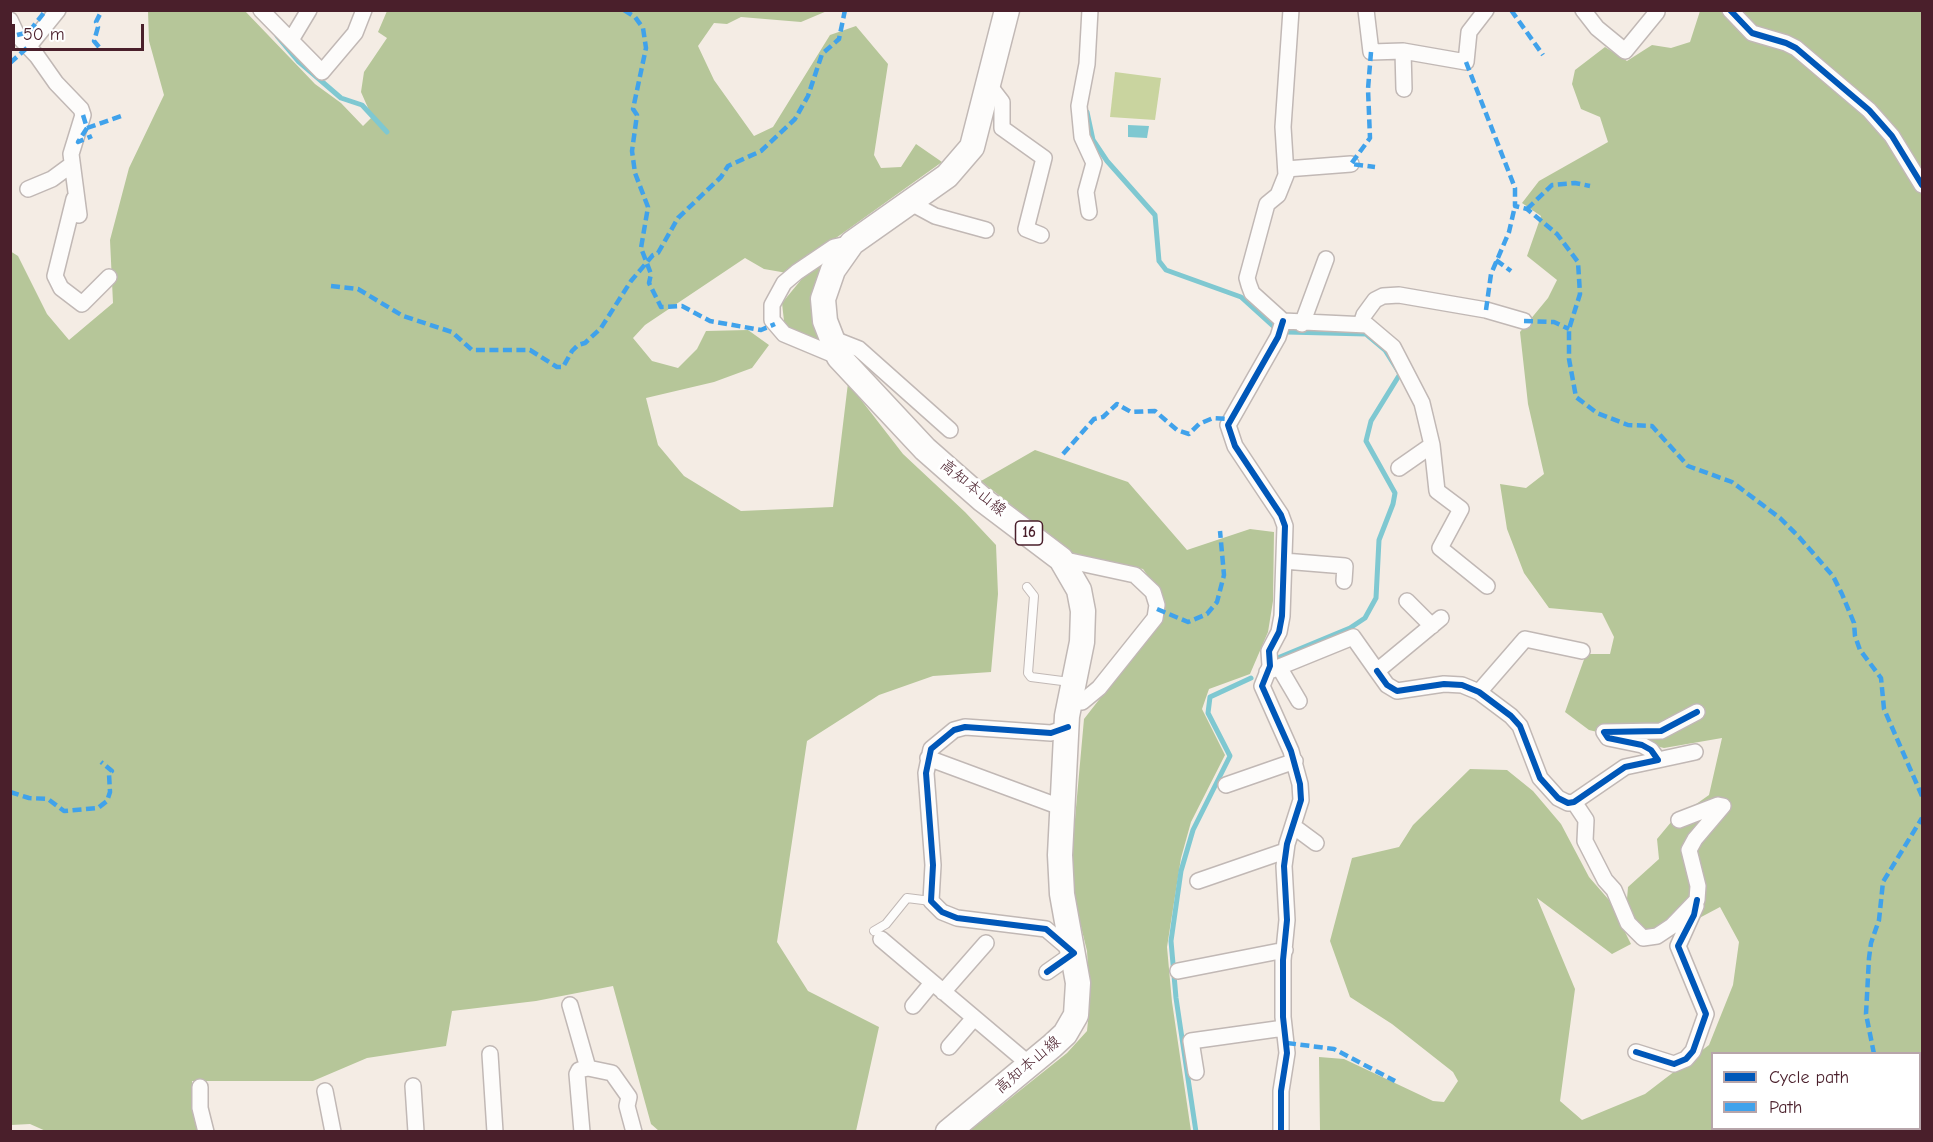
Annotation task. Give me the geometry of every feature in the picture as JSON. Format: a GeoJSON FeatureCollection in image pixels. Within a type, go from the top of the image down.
{"type":"FeatureCollection","features":[{"type":"Feature","properties":{"kind":"main road","name":"高知本山線"},"geometry":{"type":"LineString","coordinates":[[948,1131],[1065,1034],[1076,1015],[1078,983],[1061,876],[1068,728],[1072,692],[1082,642],[1083,611],[1079,590],[1061,559],[983,500],[925,449],[835,347],[825,321],[823,299],[833,270],[852,243],[947,176],[972,147],[1007,10]]}},
{"type":"Feature","properties":{"kind":"street"},"geometry":{"type":"LineString","coordinates":[[28,47],[58,10]]}},
{"type":"Feature","properties":{"kind":"street"},"geometry":{"type":"LineString","coordinates":[[261,10],[322,72],[355,33],[364,10]]}},
{"type":"Feature","properties":{"kind":"street"},"geometry":{"type":"LineString","coordinates":[[291,40],[309,10]]}},
{"type":"Feature","properties":{"kind":"street"},"geometry":{"type":"LineString","coordinates":[[1089,212],[1086,192],[1094,163],[1082,137],[1079,106],[1086,64],[1090,10]]}},
{"type":"Feature","properties":{"kind":"street"},"geometry":{"type":"LineString","coordinates":[[1291,10],[1283,127],[1286,169],[1284,185],[1268,204],[1247,278],[1252,293],[1283,321],[1302,324],[1367,325],[1394,346],[1422,403],[1432,445],[1437,491],[1461,509],[1440,548],[1487,586]]}},
{"type":"Feature","properties":{"kind":"street"},"geometry":{"type":"LineString","coordinates":[[1366,10],[1371,52],[1403,51],[1466,62],[1469,32],[1486,10]]}},
{"type":"Feature","properties":{"kind":"street"},"geometry":{"type":"LineString","coordinates":[[1583,10],[1597,28],[1625,51],[1657,12]]}},
{"type":"Feature","properties":{"kind":"street"},"geometry":{"type":"LineString","coordinates":[[1730,10],[1752,33],[1796,48],[1869,110],[1892,136],[1923,185]]}},
{"type":"Feature","properties":{"kind":"street"},"geometry":{"type":"LineString","coordinates":[[10,20],[17,35],[56,83],[81,109],[83,115],[72,147],[71,165],[77,188],[79,215]]}},
{"type":"Feature","properties":{"kind":"street"},"geometry":{"type":"LineString","coordinates":[[1403,51],[1404,89]]}},
{"type":"Feature","properties":{"kind":"street"},"geometry":{"type":"LineString","coordinates":[[989,85],[1002,102],[1002,128],[1044,158],[1026,229],[1041,235]]}},
{"type":"Feature","properties":{"kind":"street"},"geometry":{"type":"LineString","coordinates":[[1286,169],[1351,164]]}},
{"type":"Feature","properties":{"kind":"street"},"geometry":{"type":"LineString","coordinates":[[28,189],[52,178],[71,165]]}},
{"type":"Feature","properties":{"kind":"street"},"geometry":{"type":"LineString","coordinates":[[77,188],[55,276],[61,288],[82,304],[109,277]]}},
{"type":"Feature","properties":{"kind":"street"},"geometry":{"type":"LineString","coordinates":[[911,203],[935,216],[986,230]]}},
{"type":"Feature","properties":{"kind":"street"},"geometry":{"type":"LineString","coordinates":[[852,243],[834,247],[797,272],[784,284],[772,305],[772,320],[784,334],[835,347],[859,350],[950,430]]}},
{"type":"Feature","properties":{"kind":"street"},"geometry":{"type":"LineString","coordinates":[[1302,324],[1326,259]]}},
{"type":"Feature","properties":{"kind":"street"},"geometry":{"type":"LineString","coordinates":[[1361,324],[1364,315],[1375,300],[1383,296],[1400,295],[1486,310],[1524,321]]}},
{"type":"Feature","properties":{"kind":"street"},"geometry":{"type":"LineString","coordinates":[[1283,321],[1278,337],[1228,425],[1235,446],[1281,515],[1285,526],[1282,616],[1279,632],[1269,651],[1270,666],[1299,701]]}},
{"type":"Feature","properties":{"kind":"street"},"geometry":{"type":"LineString","coordinates":[[1399,468],[1432,445]]}},
{"type":"Feature","properties":{"kind":"street"},"geometry":{"type":"LineString","coordinates":[[1061,559],[1135,575],[1153,592],[1157,605],[1155,618],[1099,688],[1082,702],[1072,692]]}},
{"type":"Feature","properties":{"kind":"street"},"geometry":{"type":"LineString","coordinates":[[1284,561],[1346,566],[1344,581]]}},
{"type":"Feature","properties":{"kind":"street"},"geometry":{"type":"LineString","coordinates":[[1377,671],[1436,622],[1407,601]]}},
{"type":"Feature","properties":{"kind":"street"},"geometry":{"type":"LineString","coordinates":[[1281,1131],[1281,1091],[1287,1053],[1284,1028],[1284,950],[1287,920],[1283,884],[1285,851],[1301,800],[1295,761],[1263,692],[1263,682],[1273,670],[1353,637],[1387,685],[1397,691],[1444,684],[1462,685],[1479,692],[1512,716],[1520,726],[1540,778],[1558,798],[1568,803],[1574,802],[1625,767],[1695,752]]}},
{"type":"Feature","properties":{"kind":"street"},"geometry":{"type":"LineString","coordinates":[[1479,692],[1525,639],[1582,651]]}},
{"type":"Feature","properties":{"kind":"street"},"geometry":{"type":"LineString","coordinates":[[1658,760],[1651,750],[1642,745],[1608,738],[1604,733],[1660,731],[1697,712]]}},
{"type":"Feature","properties":{"kind":"street"},"geometry":{"type":"LineString","coordinates":[[1047,972],[1074,952],[1046,929],[957,918],[942,912],[931,901],[933,866],[926,773],[931,749],[946,735],[965,727],[1051,733],[1068,728]]}},
{"type":"Feature","properties":{"kind":"street"},"geometry":{"type":"LineString","coordinates":[[928,758],[1063,808]]}},
{"type":"Feature","properties":{"kind":"street"},"geometry":{"type":"LineString","coordinates":[[1226,785],[1295,761]]}},
{"type":"Feature","properties":{"kind":"street"},"geometry":{"type":"LineString","coordinates":[[1574,802],[1586,820],[1585,841],[1605,880],[1614,890],[1628,923],[1639,936],[1647,938],[1664,932],[1697,900]]}},
{"type":"Feature","properties":{"kind":"street"},"geometry":{"type":"LineString","coordinates":[[1636,1052],[1663,1062],[1680,1063],[1690,1055],[1706,1014],[1678,946],[1694,915],[1697,900],[1698,886],[1690,862],[1689,850],[1695,839],[1723,806],[1679,820]]}},
{"type":"Feature","properties":{"kind":"street"},"geometry":{"type":"LineString","coordinates":[[1293,826],[1316,843]]}},
{"type":"Feature","properties":{"kind":"street"},"geometry":{"type":"LineString","coordinates":[[1198,880],[1285,851]]}},
{"type":"Feature","properties":{"kind":"street"},"geometry":{"type":"LineString","coordinates":[[878,935],[1029,1064]]}},
{"type":"Feature","properties":{"kind":"street"},"geometry":{"type":"LineString","coordinates":[[913,1006],[938,988],[986,943]]}},
{"type":"Feature","properties":{"kind":"street"},"geometry":{"type":"LineString","coordinates":[[1179,971],[1284,950]]}},
{"type":"Feature","properties":{"kind":"street"},"geometry":{"type":"LineString","coordinates":[[570,1005],[588,1068]]}},
{"type":"Feature","properties":{"kind":"street"},"geometry":{"type":"LineString","coordinates":[[949,1047],[974,1018]]}},
{"type":"Feature","properties":{"kind":"street"},"geometry":{"type":"LineString","coordinates":[[1196,1072],[1191,1041],[1284,1028]]}},
{"type":"Feature","properties":{"kind":"street"},"geometry":{"type":"LineString","coordinates":[[490,1054],[495,1131]]}},
{"type":"Feature","properties":{"kind":"street"},"geometry":{"type":"LineString","coordinates":[[582,1131],[578,1074],[579,1070],[588,1068],[612,1073],[629,1097],[627,1106],[634,1131]]}},
{"type":"Feature","properties":{"kind":"street"},"geometry":{"type":"LineString","coordinates":[[413,1086],[416,1131]]}},
{"type":"Feature","properties":{"kind":"street"},"geometry":{"type":"LineString","coordinates":[[200,1087],[200,1108],[206,1131]]}},
{"type":"Feature","properties":{"kind":"street"},"geometry":{"type":"LineString","coordinates":[[326,1091],[333,1131]]}},
{"type":"Feature","properties":{"kind":"lane"},"geometry":{"type":"LineString","coordinates":[[1027,587],[1034,596],[1028,674],[1072,692]]}},
{"type":"Feature","properties":{"kind":"lane"},"geometry":{"type":"LineString","coordinates":[[878,935],[907,898],[931,901]]}},
{"type":"Feature","properties":{"kind":"green space"},"geometry":{"type":"Polygon","coordinates":[[[148,11],[245,11],[315,84],[341,103],[363,126],[372,117],[361,92],[364,72],[387,38],[378,32],[387,11],[827,11],[801,22],[741,17],[727,24],[714,23],[698,46],[714,80],[754,136],[773,127],[830,35],[856,26],[888,64],[874,155],[881,168],[901,167],[916,144],[942,162],[787,273],[764,269],[745,258],[645,325],[633,338],[652,361],[678,368],[697,349],[706,331],[748,330],[769,345],[752,368],[714,382],[646,398],[658,445],[684,476],[741,511],[833,507],[848,383],[903,454],[965,512],[996,545],[998,594],[991,672],[933,676],[879,695],[807,741],[777,942],[808,991],[879,1027],[856,1131],[659,1131],[651,1124],[613,986],[536,1001],[452,1011],[446,1046],[367,1058],[313,1081],[192,1081],[201,1131],[48,1132],[30,1124],[11,1125],[10,251],[18,256],[47,314],[69,340],[113,303],[110,240],[129,168],[164,95],[149,41],[148,11]]]}},
{"type":"Feature","properties":{"kind":"green space"},"geometry":{"type":"Polygon","coordinates":[[[1700,11],[1922,11],[1922,1131],[1320,1131],[1319,1057],[1344,1059],[1433,1101],[1444,1102],[1458,1081],[1453,1072],[1392,1024],[1350,997],[1330,941],[1352,858],[1399,847],[1413,825],[1470,769],[1507,770],[1533,791],[1561,824],[1589,877],[1609,900],[1631,944],[1612,954],[1537,898],[1575,989],[1560,1101],[1582,1120],[1645,1094],[1709,1045],[1733,985],[1739,942],[1720,907],[1673,932],[1645,933],[1633,922],[1627,899],[1628,887],[1659,859],[1657,839],[1672,821],[1709,795],[1722,738],[1664,748],[1589,730],[1565,712],[1586,654],[1610,654],[1614,637],[1602,613],[1549,608],[1524,573],[1507,529],[1500,484],[1526,488],[1544,474],[1528,404],[1520,332],[1548,298],[1557,280],[1527,256],[1541,216],[1522,203],[1539,181],[1608,142],[1600,117],[1581,109],[1572,84],[1575,70],[1605,47],[1627,61],[1652,45],[1671,48],[1690,42],[1700,11]]]}},
{"type":"Feature","properties":{"kind":"green space"},"geometry":{"type":"Polygon","coordinates":[[[1115,72],[1161,78],[1155,120],[1110,117],[1115,72]]]}},
{"type":"Feature","properties":{"kind":"green space"},"geometry":{"type":"Polygon","coordinates":[[[828,257],[821,265],[812,297],[824,346],[789,328],[784,321],[782,303],[810,269],[828,257]]]}},
{"type":"Feature","properties":{"kind":"green space"},"geometry":{"type":"Polygon","coordinates":[[[1035,450],[1128,482],[1187,550],[1250,529],[1274,532],[1273,601],[1268,632],[1250,674],[1209,689],[1202,709],[1225,755],[1191,822],[1181,858],[1167,947],[1172,1002],[1191,1131],[968,1132],[1067,1053],[1087,1031],[1090,1001],[1087,951],[1073,894],[1072,852],[1084,719],[1164,616],[1161,595],[1143,569],[1077,557],[981,481],[1035,450]]]}},
{"type":"Feature","properties":{"kind":"water"},"geometry":{"type":"Polygon","coordinates":[[[1128,125],[1149,126],[1147,138],[1128,137],[1128,125]]]}},
{"type":"Feature","properties":{"kind":"waterway"},"geometry":{"type":"LineString","coordinates":[[277,36],[298,61],[341,98],[362,105],[387,132]]}},
{"type":"Feature","properties":{"kind":"waterway"},"geometry":{"type":"LineString","coordinates":[[1087,112],[1093,140],[1107,161],[1155,215],[1159,261],[1166,270],[1241,297],[1273,326],[1287,332],[1366,334],[1385,350],[1400,374],[1371,421],[1366,441],[1395,493],[1379,540],[1376,598],[1365,618],[1350,628],[1280,657]]}},
{"type":"Feature","properties":{"kind":"waterway"},"geometry":{"type":"LineString","coordinates":[[1196,1132],[1176,998],[1171,941],[1181,871],[1193,830],[1230,756],[1208,713],[1210,697],[1251,678]]}},
{"type":"Feature","properties":{"kind":"marked path"},"geometry":{"type":"LineString","coordinates":[[17,35],[29,32],[46,10]]}},
{"type":"Feature","properties":{"kind":"marked path"},"geometry":{"type":"LineString","coordinates":[[99,47],[94,41],[98,27],[96,22],[102,10]]}},
{"type":"Feature","properties":{"kind":"marked path"},"geometry":{"type":"LineString","coordinates":[[624,10],[635,17],[643,28],[646,48],[633,109],[637,115],[632,151],[635,173],[648,207],[641,248],[651,274],[649,283],[661,307],[682,306],[710,321],[761,330],[775,324]]}},
{"type":"Feature","properties":{"kind":"marked path"},"geometry":{"type":"LineString","coordinates":[[331,286],[358,289],[403,316],[452,332],[472,350],[530,350],[557,367],[563,367],[572,351],[578,345],[585,343],[601,328],[631,281],[653,255],[658,253],[678,218],[721,177],[728,166],[761,151],[795,119],[808,96],[822,54],[839,39],[845,10]]}},
{"type":"Feature","properties":{"kind":"marked path"},"geometry":{"type":"LineString","coordinates":[[1511,10],[1543,55]]}},
{"type":"Feature","properties":{"kind":"marked path"},"geometry":{"type":"LineString","coordinates":[[10,63],[28,47]]}},
{"type":"Feature","properties":{"kind":"marked path"},"geometry":{"type":"LineString","coordinates":[[1371,52],[1368,89],[1370,138],[1351,164],[1375,167]]}},
{"type":"Feature","properties":{"kind":"marked path"},"geometry":{"type":"LineString","coordinates":[[1466,62],[1515,188],[1515,206],[1527,209],[1557,234],[1578,262],[1580,294],[1569,329],[1569,359],[1576,397],[1597,413],[1628,425],[1652,426],[1688,466],[1732,482],[1780,518],[1833,576],[1854,623],[1855,636],[1860,650],[1881,678],[1884,709],[1922,796]]}},
{"type":"Feature","properties":{"kind":"marked path"},"geometry":{"type":"LineString","coordinates":[[83,115],[87,128],[124,115]]}},
{"type":"Feature","properties":{"kind":"marked path"},"geometry":{"type":"LineString","coordinates":[[87,128],[78,142],[92,136]]}},
{"type":"Feature","properties":{"kind":"marked path"},"geometry":{"type":"LineString","coordinates":[[1527,209],[1552,185],[1575,183],[1590,186]]}},
{"type":"Feature","properties":{"kind":"marked path"},"geometry":{"type":"LineString","coordinates":[[1486,310],[1491,274],[1509,232],[1515,206]]}},
{"type":"Feature","properties":{"kind":"marked path"},"geometry":{"type":"LineString","coordinates":[[1496,260],[1511,271]]}},
{"type":"Feature","properties":{"kind":"marked path"},"geometry":{"type":"LineString","coordinates":[[1524,321],[1554,322],[1569,329]]}},
{"type":"Feature","properties":{"kind":"marked path"},"geometry":{"type":"LineString","coordinates":[[1063,454],[1094,419],[1103,417],[1117,404],[1131,412],[1155,411],[1177,430],[1189,434],[1199,424],[1213,418],[1231,419]]}},
{"type":"Feature","properties":{"kind":"marked path"},"geometry":{"type":"LineString","coordinates":[[1157,609],[1188,622],[1207,614],[1217,602],[1224,575],[1220,531]]}},
{"type":"Feature","properties":{"kind":"marked path"},"geometry":{"type":"LineString","coordinates":[[10,792],[29,798],[48,799],[64,811],[98,808],[107,801],[110,792],[109,774],[112,771],[101,762]]}},
{"type":"Feature","properties":{"kind":"marked path"},"geometry":{"type":"LineString","coordinates":[[1874,1052],[1866,1014],[1869,958],[1871,943],[1879,920],[1883,882],[1922,818]]}},
{"type":"Feature","properties":{"kind":"marked path"},"geometry":{"type":"LineString","coordinates":[[1287,1043],[1334,1049],[1395,1081]]}},
{"type":"Feature","properties":{"kind":"cycle path"},"geometry":{"type":"LineString","coordinates":[[1730,10],[1752,33],[1796,48],[1869,110],[1892,136],[1922,185]]}},
{"type":"Feature","properties":{"kind":"cycle path"},"geometry":{"type":"LineString","coordinates":[[1281,1132],[1281,1091],[1287,1053],[1283,1017],[1283,960],[1287,920],[1284,866],[1287,844],[1301,800],[1300,784],[1291,751],[1262,686],[1270,666],[1269,651],[1279,632],[1282,616],[1285,526],[1281,515],[1235,446],[1228,425],[1278,337],[1283,321]]}},
{"type":"Feature","properties":{"kind":"cycle path"},"geometry":{"type":"LineString","coordinates":[[1377,671],[1387,685],[1397,691],[1444,684],[1462,685],[1479,692],[1511,716],[1520,726],[1540,778],[1558,798],[1568,803],[1574,802],[1625,767],[1658,760],[1651,750],[1642,745],[1608,738],[1604,732],[1661,731],[1697,712]]}},
{"type":"Feature","properties":{"kind":"cycle path"},"geometry":{"type":"LineString","coordinates":[[1047,972],[1074,953],[1046,929],[957,918],[942,912],[931,901],[933,865],[926,773],[931,749],[954,730],[965,727],[1051,733],[1068,727]]}},
{"type":"Feature","properties":{"kind":"cycle path"},"geometry":{"type":"LineString","coordinates":[[1636,1052],[1674,1064],[1686,1059],[1693,1051],[1706,1014],[1678,946],[1694,915],[1697,900]]}}]}
